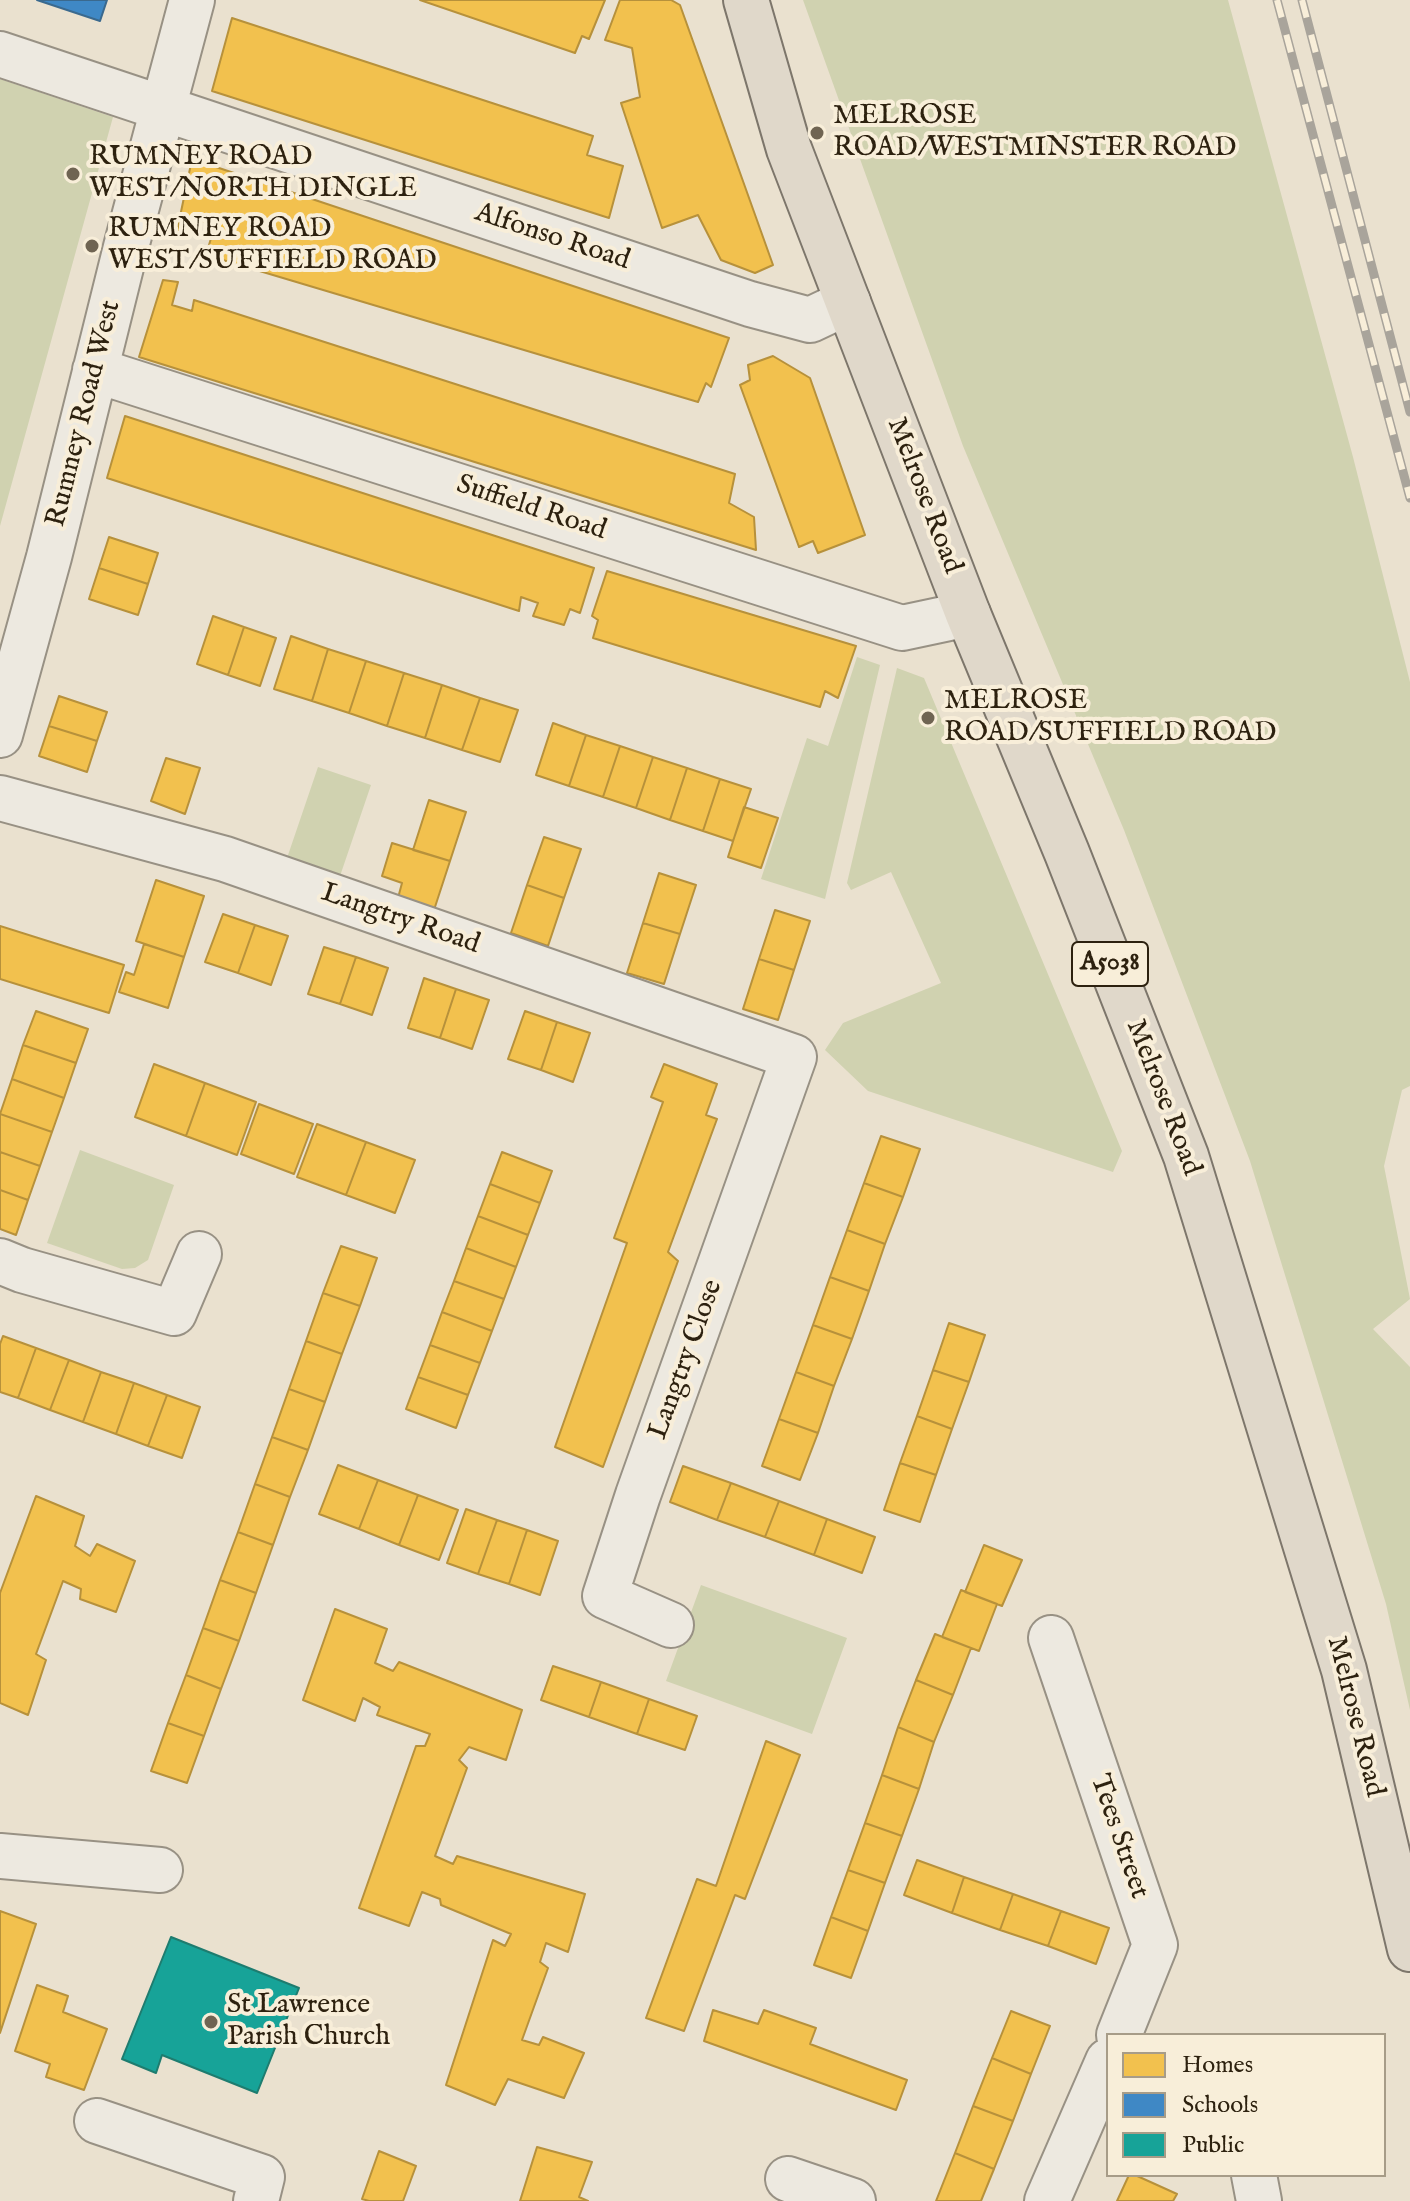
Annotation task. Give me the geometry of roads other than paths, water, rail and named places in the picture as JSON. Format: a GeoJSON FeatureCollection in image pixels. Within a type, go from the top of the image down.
{"type":"FeatureCollection","features":[{"type":"Feature","properties":{"kind":"main road","name":"Melrose Road"},"geometry":{"type":"LineString","coordinates":[[746,0],[789,149],[968,614],[1067,853],[1186,1156],[1344,1670],[1410,1949]]}},
{"type":"Feature","properties":{"kind":"street","name":"Rumney Road West"},"geometry":{"type":"LineString","coordinates":[[0,735],[49,557],[192,0]]}},
{"type":"Feature","properties":{"kind":"street","name":"Alfonso Road"},"geometry":{"type":"LineString","coordinates":[[0,54],[750,304],[810,320],[848,302]]}},
{"type":"Feature","properties":{"kind":"street","name":"Suffield Road"},"geometry":{"type":"LineString","coordinates":[[95,370],[902,628],[968,614]]}},
{"type":"Feature","properties":{"kind":"street","name":"Langtry Road"},"geometry":{"type":"LineString","coordinates":[[0,798],[225,859],[794,1057]]}},
{"type":"Feature","properties":{"kind":"street","name":"Langtry Close"},"geometry":{"type":"LineString","coordinates":[[671,1625],[605,1596],[794,1057]]}},
{"type":"Feature","properties":{"kind":"street"},"geometry":{"type":"LineString","coordinates":[[0,1261],[174,1313],[199,1254]]}},
{"type":"Feature","properties":{"kind":"street","name":"Tees Street"},"geometry":{"type":"LineString","coordinates":[[1051,1638],[1155,1945],[1120,2033]]}},
{"type":"Feature","properties":{"kind":"street"},"geometry":{"type":"LineString","coordinates":[[0,1856],[160,1870]]}},
{"type":"Feature","properties":{"kind":"street"},"geometry":{"type":"LineString","coordinates":[[1047,2201],[1103,2085]]}},
{"type":"Feature","properties":{"kind":"street"},"geometry":{"type":"LineString","coordinates":[[97,2121],[262,2177],[256,2201]]}},
{"type":"Feature","properties":{"kind":"street"},"geometry":{"type":"LineString","coordinates":[[1254,2177],[1259,2201]]}},
{"type":"Feature","properties":{"kind":"street"},"geometry":{"type":"LineString","coordinates":[[788,2179],[853,2201]]}},
{"type":"Feature","properties":{"kind":"railway"},"geometry":{"type":"LineString","coordinates":[[1277,0],[1410,498]]}},
{"type":"Feature","properties":{"kind":"railway"},"geometry":{"type":"LineString","coordinates":[[1302,0],[1410,412]]}},
{"type":"Feature","properties":{"kind":"place","name":"MELROSE ROAD/WESTMINSTER ROAD"},"geometry":{"type":"Point","coordinates":[817,133]}},
{"type":"Feature","properties":{"kind":"place","name":"RUMNEY ROAD WEST/NORTH DINGLE"},"geometry":{"type":"Point","coordinates":[73,174]}},
{"type":"Feature","properties":{"kind":"place","name":"RUMNEY ROAD WEST/SUFFIELD ROAD"},"geometry":{"type":"Point","coordinates":[92,246]}},
{"type":"Feature","properties":{"kind":"place","name":"MELROSE ROAD/SUFFIELD ROAD"},"geometry":{"type":"Point","coordinates":[928,718]}},
{"type":"Feature","properties":{"kind":"place","name":"St Lawrence Parish Church"},"geometry":{"type":"Point","coordinates":[211,2022]}}]}
